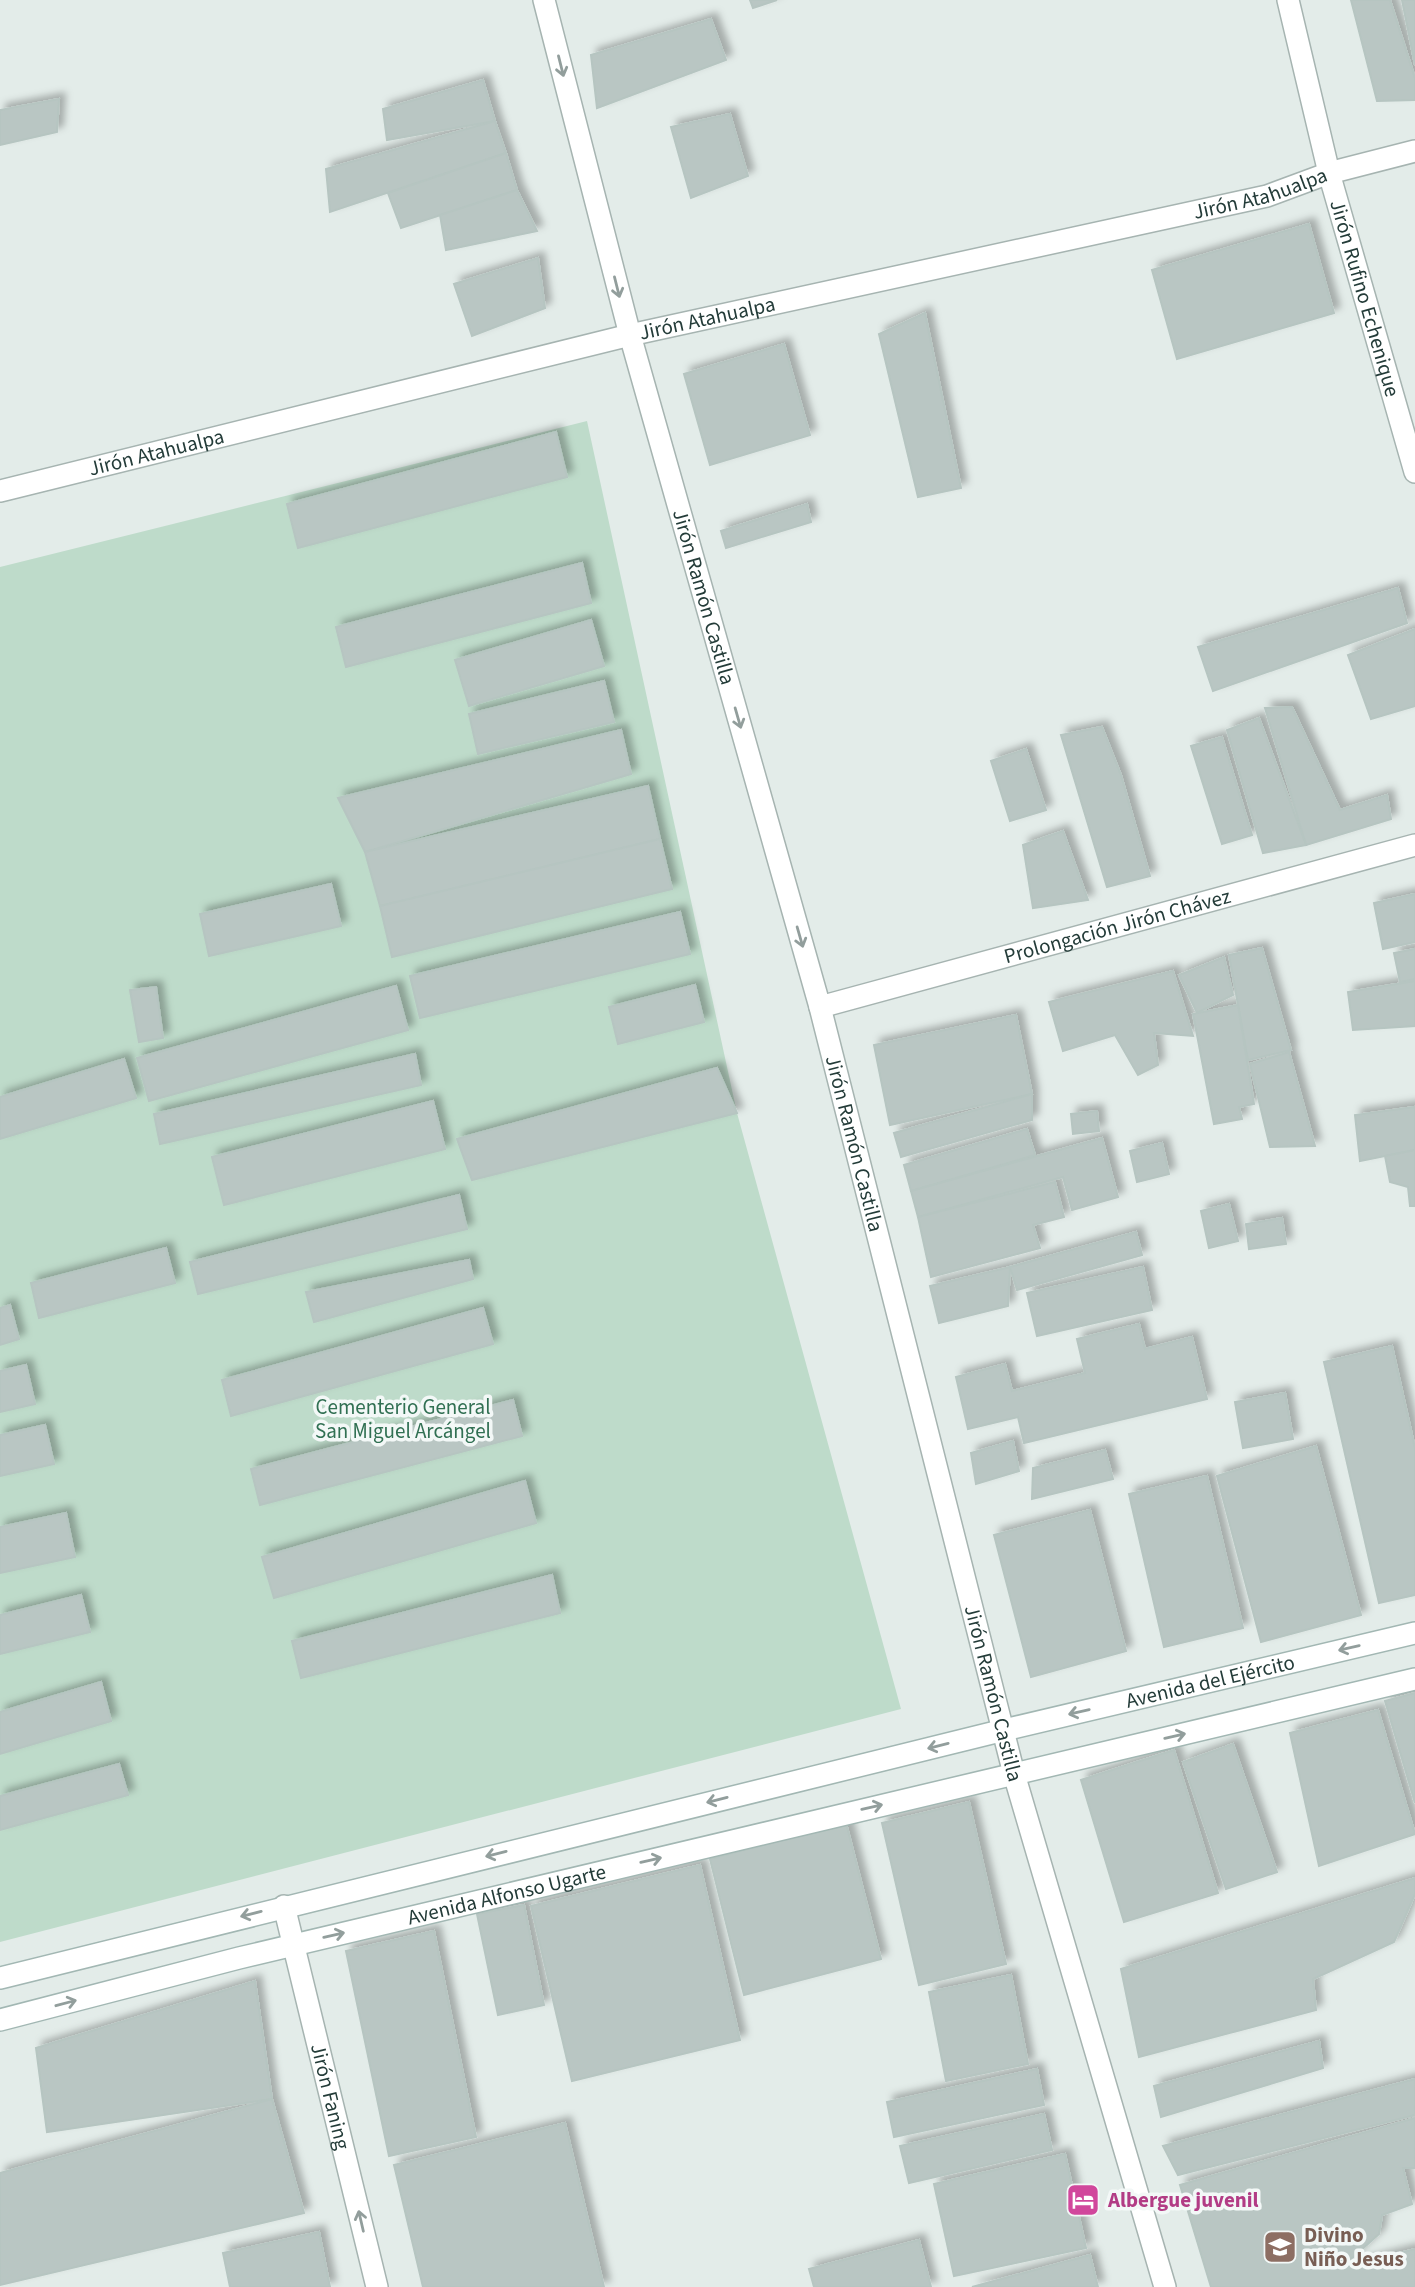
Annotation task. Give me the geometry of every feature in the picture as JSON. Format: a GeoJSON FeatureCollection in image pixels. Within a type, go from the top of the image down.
{"type":"FeatureCollection","features":[{"type":"Feature","properties":{"kind":"street","name":"Jirón Ramón Castilla"},"geometry":{"type":"LineString","coordinates":[[544,0],[629,335],[820,1007],[1014,1774],[1165,2287]]}},
{"type":"Feature","properties":{"kind":"street","name":"Jirón Rufino Echenique"},"geometry":{"type":"LineString","coordinates":[[1288,0],[1329,173],[1415,472]]}},
{"type":"Feature","properties":{"kind":"street","name":"Jirón Atahualpa"},"geometry":{"type":"LineString","coordinates":[[0,491],[629,335],[1267,196],[1329,173],[1415,151]]}},
{"type":"Feature","properties":{"kind":"street","name":"Prolongación Jirón Chávez"},"geometry":{"type":"LineString","coordinates":[[820,1007],[1415,845]]}},
{"type":"Feature","properties":{"kind":"street","name":"Avenida del Ejército"},"geometry":{"type":"LineString","coordinates":[[1004,1730],[1415,1633]]}},
{"type":"Feature","properties":{"kind":"street"},"geometry":{"type":"LineString","coordinates":[[1014,1774],[1415,1679]]}},
{"type":"Feature","properties":{"kind":"street","name":"Avenida Alfonso Ugarte"},"geometry":{"type":"LineString","coordinates":[[0,1978],[1004,1730]]}},
{"type":"Feature","properties":{"kind":"street","name":"Avenida Alfonso Ugarte"},"geometry":{"type":"LineString","coordinates":[[0,2020],[295,1945],[1014,1774]]}},
{"type":"Feature","properties":{"kind":"street","name":"Jirón Faning"},"geometry":{"type":"LineString","coordinates":[[284,1906],[377,2287]]}},
{"type":"Feature","properties":{"kind":"green space","name":"Cementerio General San Miguel Arcángel"},"geometry":{"type":"Polygon","coordinates":[[[587,421],[737,1113],[901,1709],[0,1942],[0,567],[587,421]]]}},
{"type":"Feature","properties":{"kind":"building"},"geometry":{"type":"Polygon","coordinates":[[[750,0],[777,0],[753,8],[750,0]]]}},
{"type":"Feature","properties":{"kind":"building"},"geometry":{"type":"Polygon","coordinates":[[[1351,0],[1390,0],[1415,78],[1415,100],[1377,101],[1351,0]]]}},
{"type":"Feature","properties":{"kind":"building"},"geometry":{"type":"Polygon","coordinates":[[[1402,0],[1415,0],[1415,65],[1402,0]]]}},
{"type":"Feature","properties":{"kind":"building"},"geometry":{"type":"Polygon","coordinates":[[[711,19],[726,60],[597,108],[591,55],[711,19]]]}},
{"type":"Feature","properties":{"kind":"building"},"geometry":{"type":"Polygon","coordinates":[[[483,80],[495,121],[387,140],[383,109],[483,80]]]}},
{"type":"Feature","properties":{"kind":"building"},"geometry":{"type":"Polygon","coordinates":[[[59,99],[57,132],[0,145],[0,110],[59,99]]]}},
{"type":"Feature","properties":{"kind":"building"},"geometry":{"type":"Polygon","coordinates":[[[730,114],[748,176],[691,198],[671,127],[730,114]]]}},
{"type":"Feature","properties":{"kind":"building"},"geometry":{"type":"Polygon","coordinates":[[[495,121],[506,153],[330,212],[326,169],[495,121]]]}},
{"type":"Feature","properties":{"kind":"building"},"geometry":{"type":"Polygon","coordinates":[[[506,153],[517,190],[401,228],[388,193],[506,153]]]}},
{"type":"Feature","properties":{"kind":"building"},"geometry":{"type":"Polygon","coordinates":[[[517,190],[537,231],[446,250],[440,215],[517,190]]]}},
{"type":"Feature","properties":{"kind":"building"},"geometry":{"type":"Polygon","coordinates":[[[1309,224],[1334,313],[1177,359],[1152,270],[1309,224]]]}},
{"type":"Feature","properties":{"kind":"building"},"geometry":{"type":"Polygon","coordinates":[[[538,258],[545,308],[472,336],[454,284],[538,258]]]}},
{"type":"Feature","properties":{"kind":"building"},"geometry":{"type":"Polygon","coordinates":[[[925,313],[961,488],[918,497],[879,334],[925,313]]]}},
{"type":"Feature","properties":{"kind":"building"},"geometry":{"type":"Polygon","coordinates":[[[784,344],[810,435],[710,465],[684,374],[784,344]]]}},
{"type":"Feature","properties":{"kind":"building"},"geometry":{"type":"Polygon","coordinates":[[[556,432],[567,477],[298,548],[287,504],[556,432]]]}},
{"type":"Feature","properties":{"kind":"building"},"geometry":{"type":"Polygon","coordinates":[[[807,504],[811,522],[726,548],[721,531],[807,504]]]}},
{"type":"Feature","properties":{"kind":"building"},"geometry":{"type":"Polygon","coordinates":[[[582,563],[591,603],[346,667],[336,627],[582,563]]]}},
{"type":"Feature","properties":{"kind":"building"},"geometry":{"type":"Polygon","coordinates":[[[1398,588],[1407,623],[1213,691],[1198,647],[1398,588]]]}},
{"type":"Feature","properties":{"kind":"building"},"geometry":{"type":"Polygon","coordinates":[[[591,620],[604,666],[469,706],[455,660],[591,620]]]}},
{"type":"Feature","properties":{"kind":"building"},"geometry":{"type":"Polygon","coordinates":[[[1415,629],[1415,706],[1371,719],[1348,655],[1415,629]]]}},
{"type":"Feature","properties":{"kind":"building"},"geometry":{"type":"Polygon","coordinates":[[[604,681],[614,722],[478,754],[469,714],[604,681]]]}},
{"type":"Feature","properties":{"kind":"building"},"geometry":{"type":"Polygon","coordinates":[[[1292,707],[1340,810],[1387,795],[1391,819],[1306,845],[1265,708],[1292,707]]]}},
{"type":"Feature","properties":{"kind":"building"},"geometry":{"type":"Polygon","coordinates":[[[1259,718],[1306,845],[1263,853],[1227,730],[1259,718]]]}},
{"type":"Feature","properties":{"kind":"building"},"geometry":{"type":"Polygon","coordinates":[[[1102,727],[1121,775],[1150,876],[1107,887],[1061,735],[1102,727]]]}},
{"type":"Feature","properties":{"kind":"building"},"geometry":{"type":"Polygon","coordinates":[[[621,730],[631,774],[365,852],[338,798],[621,730]]]}},
{"type":"Feature","properties":{"kind":"building"},"geometry":{"type":"Polygon","coordinates":[[[1222,737],[1252,835],[1222,844],[1191,746],[1222,737]]]}},
{"type":"Feature","properties":{"kind":"building"},"geometry":{"type":"Polygon","coordinates":[[[1026,749],[1046,810],[1010,821],[991,761],[1026,749]]]}},
{"type":"Feature","properties":{"kind":"building"},"geometry":{"type":"Polygon","coordinates":[[[648,786],[660,839],[380,906],[365,852],[648,786]]]}},
{"type":"Feature","properties":{"kind":"building"},"geometry":{"type":"Polygon","coordinates":[[[1063,831],[1088,900],[1033,908],[1023,845],[1063,831]]]}},
{"type":"Feature","properties":{"kind":"building"},"geometry":{"type":"Polygon","coordinates":[[[660,839],[672,889],[392,957],[380,906],[660,839]]]}},
{"type":"Feature","properties":{"kind":"building"},"geometry":{"type":"Polygon","coordinates":[[[331,884],[341,926],[209,956],[200,914],[331,884]]]}},
{"type":"Feature","properties":{"kind":"building"},"geometry":{"type":"Polygon","coordinates":[[[1415,894],[1415,942],[1383,949],[1374,903],[1415,894]]]}},
{"type":"Feature","properties":{"kind":"building"},"geometry":{"type":"Polygon","coordinates":[[[680,912],[690,954],[420,1018],[410,976],[680,912]]]}},
{"type":"Feature","properties":{"kind":"building"},"geometry":{"type":"Polygon","coordinates":[[[1262,948],[1291,1050],[1248,1060],[1229,955],[1262,948]]]}},
{"type":"Feature","properties":{"kind":"building"},"geometry":{"type":"Polygon","coordinates":[[[1415,949],[1415,979],[1400,982],[1394,953],[1415,949]]]}},
{"type":"Feature","properties":{"kind":"building"},"geometry":{"type":"Polygon","coordinates":[[[1224,957],[1233,995],[1197,1013],[1179,975],[1224,957]]]}},
{"type":"Feature","properties":{"kind":"building"},"geometry":{"type":"Polygon","coordinates":[[[1173,971],[1193,1036],[1154,1033],[1158,1065],[1138,1075],[1115,1035],[1063,1051],[1049,1002],[1173,971]]]}},
{"type":"Feature","properties":{"kind":"building"},"geometry":{"type":"Polygon","coordinates":[[[1415,981],[1415,1026],[1353,1030],[1348,992],[1415,981]]]}},
{"type":"Feature","properties":{"kind":"building"},"geometry":{"type":"Polygon","coordinates":[[[695,985],[704,1022],[618,1044],[609,1007],[695,985]]]}},
{"type":"Feature","properties":{"kind":"building"},"geometry":{"type":"Polygon","coordinates":[[[396,986],[408,1030],[149,1101],[137,1058],[396,986]]]}},
{"type":"Feature","properties":{"kind":"building"},"geometry":{"type":"Polygon","coordinates":[[[156,987],[163,1038],[139,1042],[130,990],[156,987]]]}},
{"type":"Feature","properties":{"kind":"building"},"geometry":{"type":"Polygon","coordinates":[[[1238,1005],[1254,1104],[1239,1107],[1242,1119],[1214,1124],[1193,1014],[1238,1005]]]}},
{"type":"Feature","properties":{"kind":"building"},"geometry":{"type":"Polygon","coordinates":[[[1016,1015],[1032,1094],[890,1125],[874,1045],[1016,1015]]]}},
{"type":"Feature","properties":{"kind":"building"},"geometry":{"type":"Polygon","coordinates":[[[1289,1052],[1315,1146],[1270,1147],[1250,1064],[1289,1052]]]}},
{"type":"Feature","properties":{"kind":"building"},"geometry":{"type":"Polygon","coordinates":[[[415,1054],[421,1085],[160,1144],[154,1114],[415,1054]]]}},
{"type":"Feature","properties":{"kind":"building"},"geometry":{"type":"Polygon","coordinates":[[[124,1059],[136,1098],[0,1139],[0,1097],[124,1059]]]}},
{"type":"Feature","properties":{"kind":"building"},"geometry":{"type":"Polygon","coordinates":[[[717,1068],[737,1113],[472,1180],[457,1139],[717,1068]]]}},
{"type":"Feature","properties":{"kind":"building"},"geometry":{"type":"Polygon","coordinates":[[[1032,1094],[1032,1120],[901,1157],[894,1133],[1032,1094]]]}},
{"type":"Feature","properties":{"kind":"building"},"geometry":{"type":"Polygon","coordinates":[[[433,1101],[445,1149],[224,1205],[212,1157],[433,1101]]]}},
{"type":"Feature","properties":{"kind":"building"},"geometry":{"type":"Polygon","coordinates":[[[1415,1107],[1415,1150],[1360,1161],[1355,1115],[1415,1107]]]}},
{"type":"Feature","properties":{"kind":"building"},"geometry":{"type":"Polygon","coordinates":[[[1097,1111],[1099,1131],[1073,1134],[1071,1114],[1097,1111]]]}},
{"type":"Feature","properties":{"kind":"building"},"geometry":{"type":"Polygon","coordinates":[[[1027,1129],[1035,1155],[911,1191],[904,1165],[1027,1129]]]}},
{"type":"Feature","properties":{"kind":"building"},"geometry":{"type":"Polygon","coordinates":[[[1102,1138],[1118,1197],[1072,1210],[1063,1177],[918,1217],[911,1191],[1102,1138]]]}},
{"type":"Feature","properties":{"kind":"building"},"geometry":{"type":"Polygon","coordinates":[[[1162,1143],[1169,1174],[1137,1182],[1130,1151],[1162,1143]]]}},
{"type":"Feature","properties":{"kind":"building"},"geometry":{"type":"Polygon","coordinates":[[[1415,1150],[1415,1206],[1410,1206],[1408,1187],[1390,1182],[1385,1156],[1415,1150]]]}},
{"type":"Feature","properties":{"kind":"building"},"geometry":{"type":"Polygon","coordinates":[[[1055,1182],[1064,1217],[1033,1225],[1040,1248],[931,1277],[918,1217],[1055,1182]]]}},
{"type":"Feature","properties":{"kind":"building"},"geometry":{"type":"Polygon","coordinates":[[[459,1195],[467,1229],[198,1294],[190,1262],[459,1195]]]}},
{"type":"Feature","properties":{"kind":"building"},"geometry":{"type":"Polygon","coordinates":[[[1229,1204],[1238,1241],[1209,1248],[1201,1211],[1229,1204]]]}},
{"type":"Feature","properties":{"kind":"building"},"geometry":{"type":"Polygon","coordinates":[[[1282,1218],[1286,1244],[1249,1249],[1246,1224],[1282,1218]]]}},
{"type":"Feature","properties":{"kind":"building"},"geometry":{"type":"Polygon","coordinates":[[[1136,1232],[1142,1255],[1017,1290],[1010,1267],[1136,1232]]]}},
{"type":"Feature","properties":{"kind":"building"},"geometry":{"type":"Polygon","coordinates":[[[166,1248],[175,1283],[39,1318],[31,1283],[166,1248]]]}},
{"type":"Feature","properties":{"kind":"building"},"geometry":{"type":"Polygon","coordinates":[[[469,1260],[473,1279],[314,1322],[306,1292],[469,1260]]]}},
{"type":"Feature","properties":{"kind":"building"},"geometry":{"type":"Polygon","coordinates":[[[1010,1267],[1008,1306],[939,1323],[930,1286],[1010,1267]]]}},
{"type":"Feature","properties":{"kind":"building"},"geometry":{"type":"Polygon","coordinates":[[[1143,1267],[1152,1310],[1037,1336],[1027,1293],[1143,1267]]]}},
{"type":"Feature","properties":{"kind":"building"},"geometry":{"type":"Polygon","coordinates":[[[10,1305],[19,1339],[0,1345],[0,1308],[10,1305]]]}},
{"type":"Feature","properties":{"kind":"building"},"geometry":{"type":"Polygon","coordinates":[[[483,1308],[493,1344],[231,1416],[222,1380],[483,1308]]]}},
{"type":"Feature","properties":{"kind":"building"},"geometry":{"type":"Polygon","coordinates":[[[1139,1324],[1145,1349],[1192,1337],[1207,1399],[1024,1443],[1018,1417],[968,1429],[956,1377],[1005,1364],[1012,1391],[1085,1373],[1077,1339],[1139,1324]]]}},
{"type":"Feature","properties":{"kind":"building"},"geometry":{"type":"Polygon","coordinates":[[[1392,1346],[1415,1448],[1415,1595],[1379,1603],[1324,1362],[1392,1346]]]}},
{"type":"Feature","properties":{"kind":"building"},"geometry":{"type":"Polygon","coordinates":[[[26,1365],[35,1404],[0,1412],[0,1371],[26,1365]]]}},
{"type":"Feature","properties":{"kind":"building"},"geometry":{"type":"Polygon","coordinates":[[[1285,1393],[1293,1439],[1243,1448],[1235,1402],[1285,1393]]]}},
{"type":"Feature","properties":{"kind":"building"},"geometry":{"type":"Polygon","coordinates":[[[513,1400],[522,1436],[260,1505],[251,1469],[513,1400]]]}},
{"type":"Feature","properties":{"kind":"building"},"geometry":{"type":"Polygon","coordinates":[[[45,1425],[54,1464],[0,1476],[0,1435],[45,1425]]]}},
{"type":"Feature","properties":{"kind":"building"},"geometry":{"type":"Polygon","coordinates":[[[1013,1441],[1019,1471],[976,1484],[971,1453],[1013,1441]]]}},
{"type":"Feature","properties":{"kind":"building"},"geometry":{"type":"Polygon","coordinates":[[[1316,1446],[1361,1615],[1261,1642],[1217,1476],[1316,1446]]]}},
{"type":"Feature","properties":{"kind":"building"},"geometry":{"type":"Polygon","coordinates":[[[1105,1450],[1113,1479],[1032,1499],[1033,1468],[1105,1450]]]}},
{"type":"Feature","properties":{"kind":"building"},"geometry":{"type":"Polygon","coordinates":[[[1207,1476],[1243,1628],[1164,1647],[1129,1494],[1207,1476]]]}},
{"type":"Feature","properties":{"kind":"building"},"geometry":{"type":"Polygon","coordinates":[[[525,1481],[536,1523],[274,1598],[262,1557],[525,1481]]]}},
{"type":"Feature","properties":{"kind":"building"},"geometry":{"type":"Polygon","coordinates":[[[1090,1510],[1126,1651],[1031,1677],[994,1535],[1090,1510]]]}},
{"type":"Feature","properties":{"kind":"building"},"geometry":{"type":"Polygon","coordinates":[[[66,1513],[75,1557],[0,1573],[0,1527],[66,1513]]]}},
{"type":"Feature","properties":{"kind":"building"},"geometry":{"type":"Polygon","coordinates":[[[552,1575],[560,1613],[301,1678],[292,1641],[552,1575]]]}},
{"type":"Feature","properties":{"kind":"building"},"geometry":{"type":"Polygon","coordinates":[[[81,1595],[90,1632],[0,1654],[0,1615],[81,1595]]]}},
{"type":"Feature","properties":{"kind":"building"},"geometry":{"type":"Polygon","coordinates":[[[101,1682],[111,1721],[0,1754],[0,1712],[101,1682]]]}},
{"type":"Feature","properties":{"kind":"building"},"geometry":{"type":"Polygon","coordinates":[[[1415,1693],[1415,1803],[1385,1701],[1415,1693]]]}},
{"type":"Feature","properties":{"kind":"building"},"geometry":{"type":"Polygon","coordinates":[[[1378,1710],[1415,1834],[1319,1866],[1290,1733],[1378,1710]]]}},
{"type":"Feature","properties":{"kind":"building"},"geometry":{"type":"Polygon","coordinates":[[[1233,1744],[1277,1872],[1226,1889],[1183,1762],[1233,1744]]]}},
{"type":"Feature","properties":{"kind":"building"},"geometry":{"type":"Polygon","coordinates":[[[1174,1750],[1218,1893],[1124,1922],[1081,1780],[1174,1750]]]}},
{"type":"Feature","properties":{"kind":"building"},"geometry":{"type":"Polygon","coordinates":[[[119,1764],[128,1795],[0,1830],[0,1796],[119,1764]]]}},
{"type":"Feature","properties":{"kind":"building"},"geometry":{"type":"Polygon","coordinates":[[[969,1802],[1006,1964],[919,1985],[882,1823],[969,1802]]]}},
{"type":"Feature","properties":{"kind":"building"},"geometry":{"type":"Polygon","coordinates":[[[846,1823],[881,1959],[744,1995],[710,1859],[846,1823]]]}},
{"type":"Feature","properties":{"kind":"building"},"geometry":{"type":"Polygon","coordinates":[[[700,1865],[740,2040],[572,2081],[531,1906],[700,1865]]]}},
{"type":"Feature","properties":{"kind":"building"},"geometry":{"type":"Polygon","coordinates":[[[1415,1878],[1415,1894],[1394,1942],[1313,1979],[1316,2010],[1139,2057],[1121,1969],[1415,1878]]]}},
{"type":"Feature","properties":{"kind":"building"},"geometry":{"type":"Polygon","coordinates":[[[524,1905],[544,2005],[498,2015],[477,1914],[524,1905]]]}},
{"type":"Feature","properties":{"kind":"building"},"geometry":{"type":"Polygon","coordinates":[[[434,1931],[476,2137],[389,2156],[346,1951],[434,1931]]]}},
{"type":"Feature","properties":{"kind":"building"},"geometry":{"type":"Polygon","coordinates":[[[1011,1975],[1028,2064],[946,2081],[929,1992],[1011,1975]]]}},
{"type":"Feature","properties":{"kind":"building"},"geometry":{"type":"Polygon","coordinates":[[[255,1981],[272,2099],[47,2132],[36,2048],[255,1981]]]}},
{"type":"Feature","properties":{"kind":"building"},"geometry":{"type":"Polygon","coordinates":[[[1319,2041],[1323,2068],[1161,2117],[1154,2086],[1319,2041]]]}},
{"type":"Feature","properties":{"kind":"building"},"geometry":{"type":"Polygon","coordinates":[[[1037,2069],[1044,2105],[894,2137],[887,2102],[1037,2069]]]}},
{"type":"Feature","properties":{"kind":"building"},"geometry":{"type":"Polygon","coordinates":[[[1415,2079],[1415,2115],[1178,2175],[1163,2146],[1415,2079]]]}},
{"type":"Feature","properties":{"kind":"building"},"geometry":{"type":"Polygon","coordinates":[[[272,2099],[304,2213],[0,2285],[0,2173],[272,2099]]]}},
{"type":"Feature","properties":{"kind":"building"},"geometry":{"type":"Polygon","coordinates":[[[1044,2114],[1052,2150],[909,2183],[900,2146],[1044,2114]]]}},
{"type":"Feature","properties":{"kind":"building"},"geometry":{"type":"Polygon","coordinates":[[[1415,2118],[1415,2168],[1403,2168],[1412,2204],[1382,2215],[1379,2234],[1341,2268],[1415,2249],[1415,2287],[1211,2287],[1180,2185],[1415,2118]]]}},
{"type":"Feature","properties":{"kind":"building"},"geometry":{"type":"Polygon","coordinates":[[[565,2123],[604,2287],[423,2287],[394,2165],[565,2123]]]}},
{"type":"Feature","properties":{"kind":"building"},"geometry":{"type":"Polygon","coordinates":[[[1065,2154],[1086,2248],[954,2276],[934,2184],[1065,2154]]]}},
{"type":"Feature","properties":{"kind":"building"},"geometry":{"type":"Polygon","coordinates":[[[319,2232],[330,2287],[230,2287],[223,2253],[319,2232]]]}},
{"type":"Feature","properties":{"kind":"building"},"geometry":{"type":"Polygon","coordinates":[[[919,2240],[931,2287],[814,2287],[809,2269],[919,2240]]]}},
{"type":"Feature","properties":{"kind":"building"},"geometry":{"type":"Polygon","coordinates":[[[1090,2255],[1098,2287],[972,2287],[1090,2255]]]}},
{"type":"Feature","properties":{"kind":"place","name":"Albergue juvenil"},"geometry":{"type":"Point","coordinates":[1083,2200]}},
{"type":"Feature","properties":{"kind":"place","name":"Divino Niño Jesus"},"geometry":{"type":"Point","coordinates":[1280,2247]}}]}
